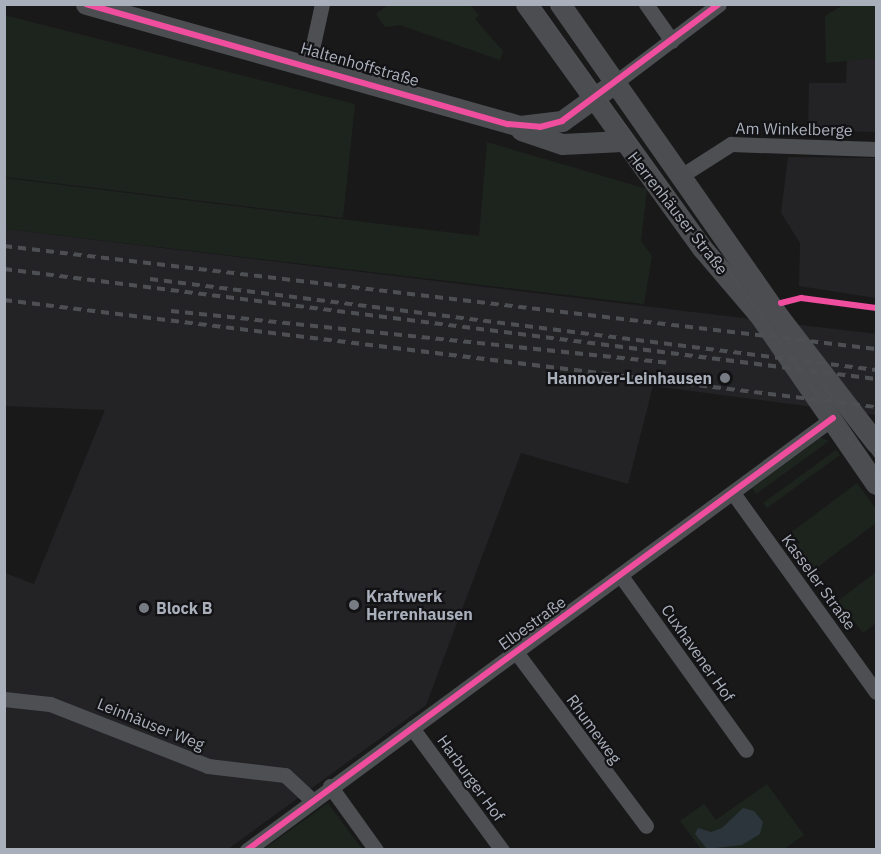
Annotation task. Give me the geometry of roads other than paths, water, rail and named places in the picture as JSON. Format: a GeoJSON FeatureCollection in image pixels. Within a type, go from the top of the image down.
{"type":"FeatureCollection","features":[{"type":"Feature","properties":{"kind":"street","name":"Haltenhoffstraße"},"geometry":{"type":"LineString","coordinates":[[86,4],[309,63],[508,124],[553,124],[616,82]]}},
{"type":"Feature","properties":{"kind":"street"},"geometry":{"type":"LineString","coordinates":[[309,63],[322,4]]}},
{"type":"Feature","properties":{"kind":"street","name":"Herrenhäuser Straße"},"geometry":{"type":"LineString","coordinates":[[526,4],[622,141],[833,418],[876,484]]}},
{"type":"Feature","properties":{"kind":"street","name":"Herrenhäuser Straße"},"geometry":{"type":"LineString","coordinates":[[560,4],[684,174],[766,299],[876,443]]}},
{"type":"Feature","properties":{"kind":"street"},"geometry":{"type":"LineString","coordinates":[[646,4],[672,40]]}},
{"type":"Feature","properties":{"kind":"street"},"geometry":{"type":"LineString","coordinates":[[616,82],[719,4]]}},
{"type":"Feature","properties":{"kind":"street"},"geometry":{"type":"LineString","coordinates":[[508,124],[552,142],[622,141]]}},
{"type":"Feature","properties":{"kind":"street","name":"Am Winkelberge"},"geometry":{"type":"LineString","coordinates":[[684,174],[731,144],[876,149]]}},
{"type":"Feature","properties":{"kind":"street","name":"Elbestraße"},"geometry":{"type":"LineString","coordinates":[[247,849],[833,418]]}},
{"type":"Feature","properties":{"kind":"street","name":"Kasseler Straße"},"geometry":{"type":"LineString","coordinates":[[733,493],[876,692]]}},
{"type":"Feature","properties":{"kind":"street","name":"Cuxhavener Hof"},"geometry":{"type":"LineString","coordinates":[[621,576],[746,750]]}},
{"type":"Feature","properties":{"kind":"street","name":"Rhumeweg"},"geometry":{"type":"LineString","coordinates":[[516,652],[646,826]]}},
{"type":"Feature","properties":{"kind":"street","name":"Leinhäuser Weg"},"geometry":{"type":"LineString","coordinates":[[4,699],[50,704],[208,766],[285,775],[312,800]]}},
{"type":"Feature","properties":{"kind":"street","name":"Harburger Hof"},"geometry":{"type":"LineString","coordinates":[[412,728],[502,849]]}},
{"type":"Feature","properties":{"kind":"street"},"geometry":{"type":"LineString","coordinates":[[330,786],[376,849]]}},
{"type":"Feature","properties":{"kind":"tram line"},"geometry":{"type":"LineString","coordinates":[[539,4],[876,477]]}},
{"type":"Feature","properties":{"kind":"tram line"},"geometry":{"type":"LineString","coordinates":[[820,380],[876,457]]}},
{"type":"Feature","properties":{"kind":"railway"},"geometry":{"type":"LineString","coordinates":[[4,246],[876,349]]}},
{"type":"Feature","properties":{"kind":"railway"},"geometry":{"type":"LineString","coordinates":[[4,269],[876,379]]}},
{"type":"Feature","properties":{"kind":"railway"},"geometry":{"type":"LineString","coordinates":[[150,279],[876,370]]}},
{"type":"Feature","properties":{"kind":"railway"},"geometry":{"type":"LineString","coordinates":[[4,300],[876,407]]}},
{"type":"Feature","properties":{"kind":"railway"},"geometry":{"type":"LineString","coordinates":[[171,311],[670,363]]}},
{"type":"Feature","properties":{"kind":"place","name":"Hannover-Leinhausen"},"geometry":{"type":"Point","coordinates":[725,378]}},
{"type":"Feature","properties":{"kind":"place","name":"Kraftwerk Herrenhausen"},"geometry":{"type":"Point","coordinates":[354,605]}},
{"type":"Feature","properties":{"kind":"place","name":"Block B"},"geometry":{"type":"Point","coordinates":[144,608]}}]}
